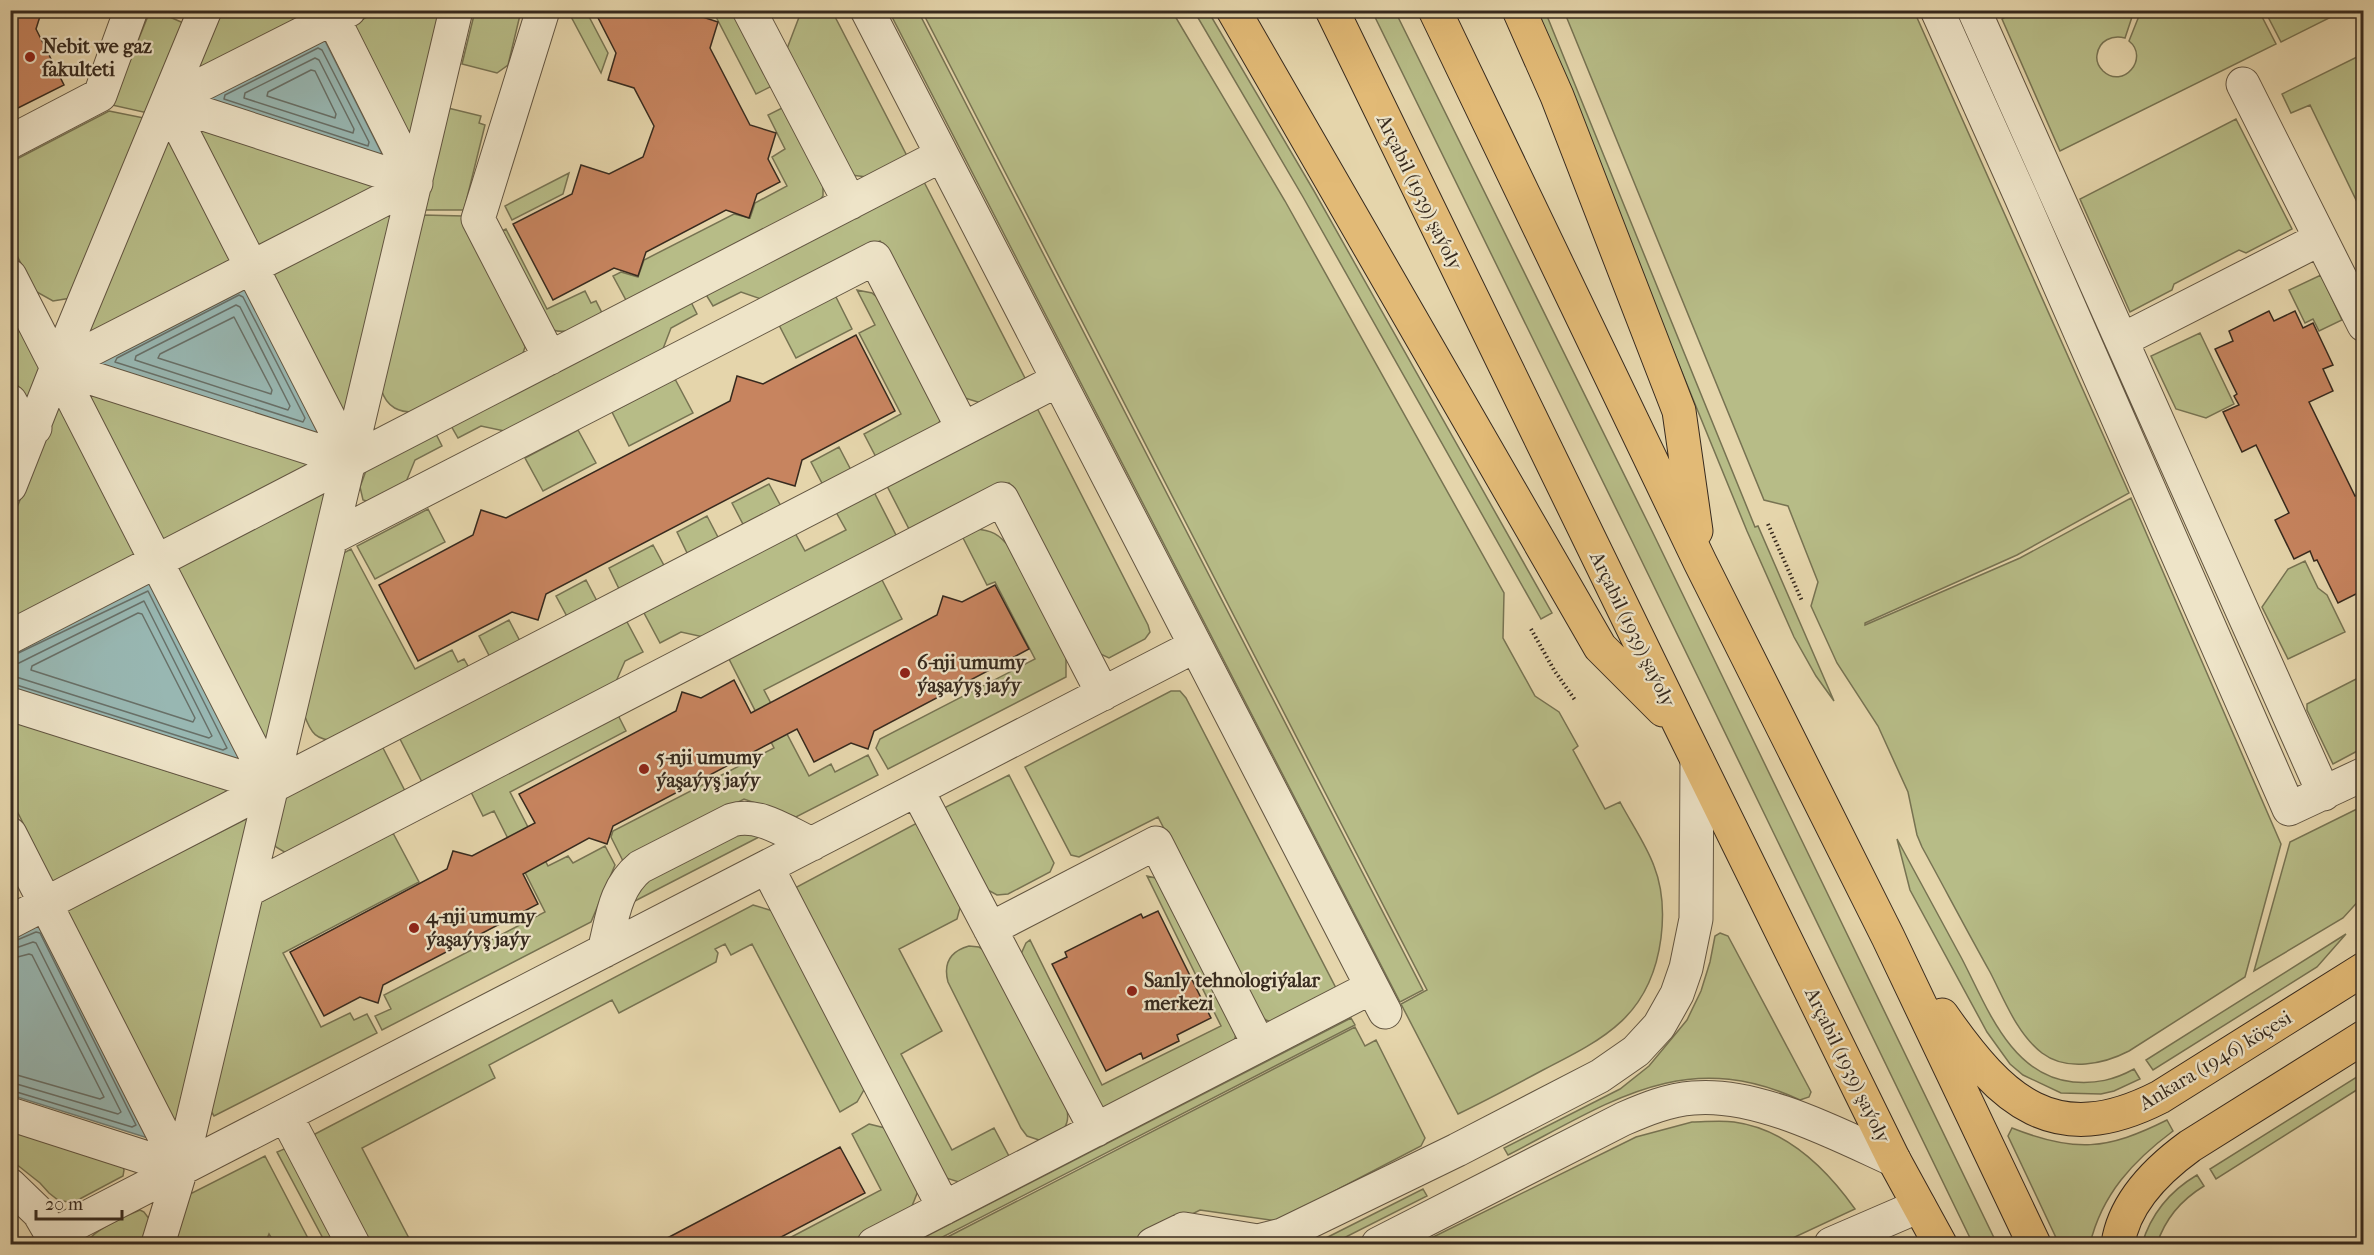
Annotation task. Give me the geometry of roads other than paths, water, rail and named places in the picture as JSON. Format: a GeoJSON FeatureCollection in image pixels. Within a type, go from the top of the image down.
{"type":"FeatureCollection","features":[{"type":"Feature","properties":{"kind":"main road"},"geometry":{"type":"LineString","coordinates":[[1233,10],[1600,647],[1681,727]]}},
{"type":"Feature","properties":{"kind":"main road","name":"Arçabil (1939) şaýoly"},"geometry":{"type":"LineString","coordinates":[[1332,10],[1697,760],[1894,1160],[1940,1245]]}},
{"type":"Feature","properties":{"kind":"main road"},"geometry":{"type":"LineString","coordinates":[[1435,10],[1700,562],[1888,937],[2034,1245]]}},
{"type":"Feature","properties":{"kind":"main road"},"geometry":{"type":"LineString","coordinates":[[1519,10],[1557,96],[1679,411],[1700,562]]}},
{"type":"Feature","properties":{"kind":"main road","name":"Ankara (1946) köçesi"},"geometry":{"type":"LineString","coordinates":[[1888,937],[1966,1050],[2003,1090],[2028,1107],[2068,1119],[2113,1116],[2137,1108],[2364,969]]}},
{"type":"Feature","properties":{"kind":"main road"},"geometry":{"type":"LineString","coordinates":[[2118,1245],[2126,1217],[2133,1205],[2155,1176],[2170,1161],[2190,1146],[2364,1037]]}},
{"type":"Feature","properties":{"kind":"lane"},"geometry":{"type":"LineString","coordinates":[[10,142],[100,95],[131,10]]}},
{"type":"Feature","properties":{"kind":"lane"},"geometry":{"type":"LineString","coordinates":[[10,486],[205,10]]}},
{"type":"Feature","properties":{"kind":"lane"},"geometry":{"type":"LineString","coordinates":[[158,1245],[181,1169],[351,461],[456,10]]}},
{"type":"Feature","properties":{"kind":"lane"},"geometry":{"type":"LineString","coordinates":[[543,10],[478,219],[550,358]]}},
{"type":"Feature","properties":{"kind":"lane"},"geometry":{"type":"LineString","coordinates":[[749,10],[849,203]]}},
{"type":"Feature","properties":{"kind":"lane"},"geometry":{"type":"LineString","coordinates":[[867,10],[1378,1000],[1259,1045],[874,1245]]}},
{"type":"Feature","properties":{"kind":"lane"},"geometry":{"type":"LineString","coordinates":[[1936,10],[2021,197],[2289,809],[2364,774]]}},
{"type":"Feature","properties":{"kind":"lane"},"geometry":{"type":"LineString","coordinates":[[1974,10],[2324,794]]}},
{"type":"Feature","properties":{"kind":"lane"},"geometry":{"type":"LineString","coordinates":[[167,102],[337,13],[416,183]]}},
{"type":"Feature","properties":{"kind":"lane"},"geometry":{"type":"LineString","coordinates":[[2243,84],[2364,325]]}},
{"type":"Feature","properties":{"kind":"lane"},"geometry":{"type":"LineString","coordinates":[[167,102],[416,183]]}},
{"type":"Feature","properties":{"kind":"lane"},"geometry":{"type":"LineString","coordinates":[[167,102],[351,461]]}},
{"type":"Feature","properties":{"kind":"lane"},"geometry":{"type":"LineString","coordinates":[[10,637],[942,155]]}},
{"type":"Feature","properties":{"kind":"lane"},"geometry":{"type":"LineString","coordinates":[[57,367],[416,183]]}},
{"type":"Feature","properties":{"kind":"lane"},"geometry":{"type":"LineString","coordinates":[[2122,340],[2320,239]]}},
{"type":"Feature","properties":{"kind":"lane"},"geometry":{"type":"LineString","coordinates":[[331,538],[875,258],[963,429]]}},
{"type":"Feature","properties":{"kind":"lane"},"geometry":{"type":"LineString","coordinates":[[10,276],[272,787]]}},
{"type":"Feature","properties":{"kind":"lane"},"geometry":{"type":"LineString","coordinates":[[57,367],[351,461]]}},
{"type":"Feature","properties":{"kind":"lane"},"geometry":{"type":"LineString","coordinates":[[10,922],[1058,380]]}},
{"type":"Feature","properties":{"kind":"lane"},"geometry":{"type":"LineString","coordinates":[[10,401],[16,412],[35,428]]}},
{"type":"Feature","properties":{"kind":"lane"},"geometry":{"type":"LineString","coordinates":[[248,890],[1002,500],[1102,694]]}},
{"type":"Feature","properties":{"kind":"lane"},"geometry":{"type":"LineString","coordinates":[[10,1185],[39,1213],[55,1240],[181,1169],[1195,646]]}},
{"type":"Feature","properties":{"kind":"lane"},"geometry":{"type":"LineString","coordinates":[[10,704],[272,787]]}},
{"type":"Feature","properties":{"kind":"lane"},"geometry":{"type":"LineString","coordinates":[[1153,1245],[1189,1237],[1258,1241],[1282,1235],[1457,1150],[1590,1081],[1636,1051],[1659,1026],[1677,994],[1686,968],[1696,919],[1697,760]]}},
{"type":"Feature","properties":{"kind":"lane"},"geometry":{"type":"LineString","coordinates":[[917,790],[1096,1130]]}},
{"type":"Feature","properties":{"kind":"lane"},"geometry":{"type":"LineString","coordinates":[[604,951],[619,893],[628,877],[640,867],[732,819],[756,818],[812,844]]}},
{"type":"Feature","properties":{"kind":"lane"},"geometry":{"type":"LineString","coordinates":[[10,834],[181,1169]]}},
{"type":"Feature","properties":{"kind":"lane"},"geometry":{"type":"LineString","coordinates":[[990,929],[1156,843],[1259,1045]]}},
{"type":"Feature","properties":{"kind":"lane"},"geometry":{"type":"LineString","coordinates":[[767,867],[944,1209]]}},
{"type":"Feature","properties":{"kind":"lane"},"geometry":{"type":"LineString","coordinates":[[1378,1245],[1623,1119],[1660,1104],[1695,1098],[1741,1101],[1772,1109],[1821,1127],[1894,1160]]}},
{"type":"Feature","properties":{"kind":"lane"},"geometry":{"type":"LineString","coordinates":[[10,1114],[181,1169]]}},
{"type":"Feature","properties":{"kind":"lane"},"geometry":{"type":"LineString","coordinates":[[286,1116],[353,1245]]}},
{"type":"Feature","properties":{"kind":"lane"},"geometry":{"type":"LineString","coordinates":[[1831,1245],[1919,1206]]}},
{"type":"Feature","properties":{"kind":"water"},"geometry":{"type":"Polygon","coordinates":[[[324,39],[384,158],[203,99],[324,39]]]}},
{"type":"Feature","properties":{"kind":"water"},"geometry":{"type":"Polygon","coordinates":[[[245,286],[320,435],[94,362],[245,286]]]}},
{"type":"Feature","properties":{"kind":"water"},"geometry":{"type":"Polygon","coordinates":[[[151,581],[242,763],[11,688],[11,652],[151,581]]]}},
{"type":"Feature","properties":{"kind":"water"},"geometry":{"type":"Polygon","coordinates":[[[41,922],[151,1139],[11,1095],[11,938],[41,922]]]}},
{"type":"Feature","properties":{"kind":"place","name":"Nebit we gaz fakulteti"},"geometry":{"type":"Point","coordinates":[30,57]}},
{"type":"Feature","properties":{"kind":"place","name":"6-nji umumy ýaşaýyş jaýy"},"geometry":{"type":"Point","coordinates":[905,673]}},
{"type":"Feature","properties":{"kind":"place","name":"5-nji umumy ýaşaýyş jaýy"},"geometry":{"type":"Point","coordinates":[644,769]}},
{"type":"Feature","properties":{"kind":"place","name":"4-nji umumy ýaşaýyş jaýy"},"geometry":{"type":"Point","coordinates":[414,928]}},
{"type":"Feature","properties":{"kind":"place","name":"Sanly tehnologiýalar merkezi"},"geometry":{"type":"Point","coordinates":[1132,991]}}]}
